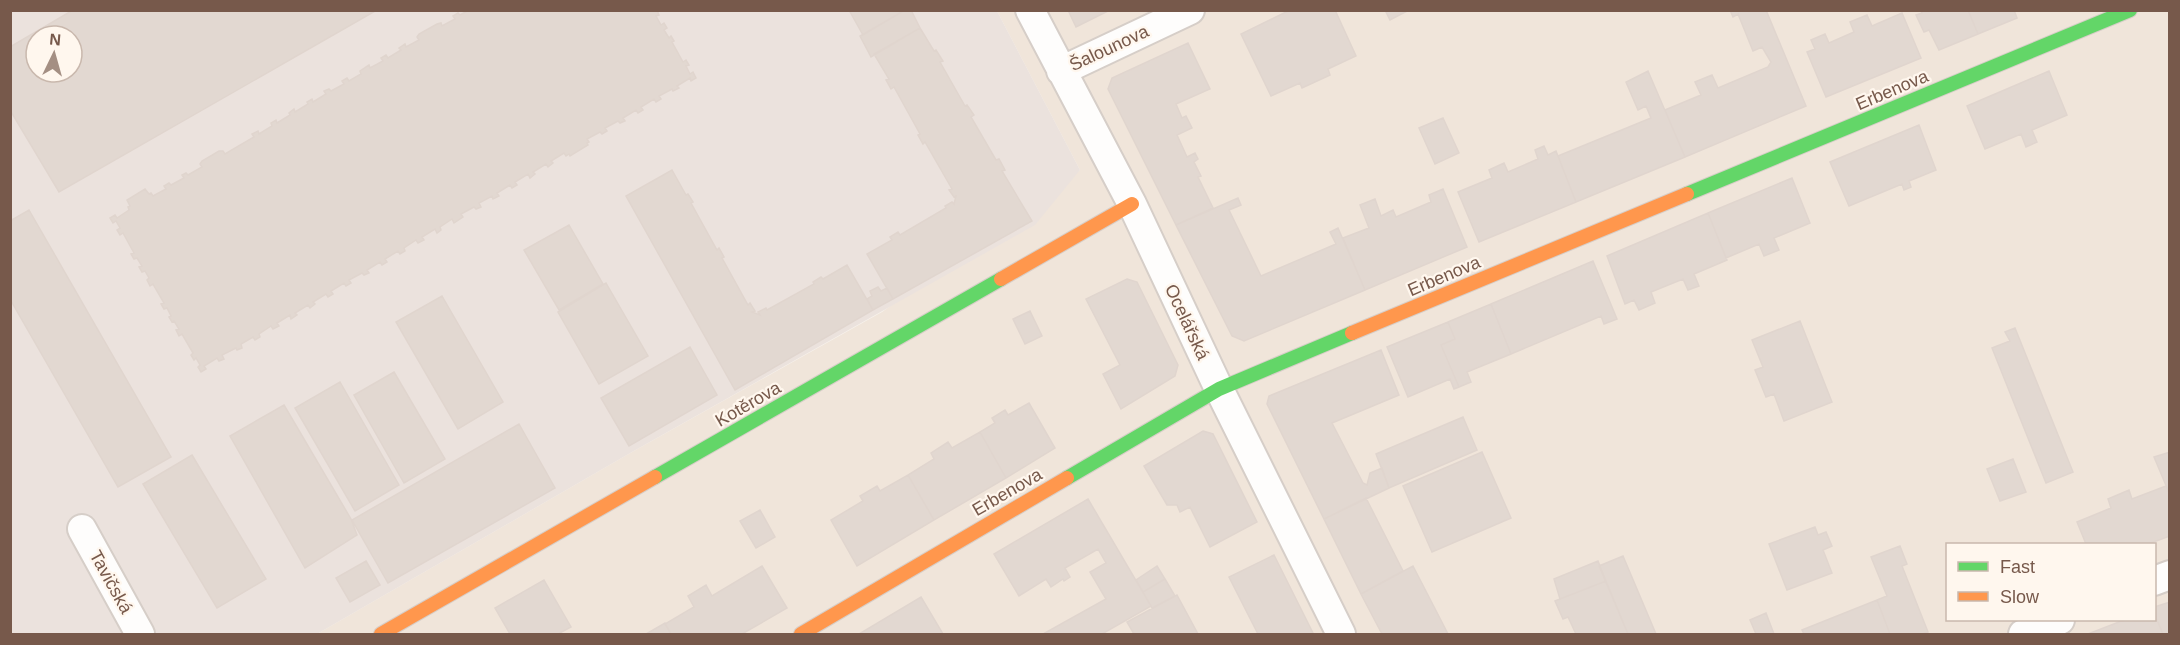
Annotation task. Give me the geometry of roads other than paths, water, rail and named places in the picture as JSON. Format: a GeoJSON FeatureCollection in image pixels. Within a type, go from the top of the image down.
{"type":"FeatureCollection","features":[{"type":"Feature","properties":{"kind":"street","name":"Ocelářská"},"geometry":{"type":"LineString","coordinates":[[1030,10],[1132,204],[1219,389],[1341,634]]}},
{"type":"Feature","properties":{"kind":"street","name":"Šalounova"},"geometry":{"type":"LineString","coordinates":[[1060,70],[1190,10]]}},
{"type":"Feature","properties":{"kind":"street","name":"Erbenova"},"geometry":{"type":"LineString","coordinates":[[801,634],[1219,389],[2130,10]]}},
{"type":"Feature","properties":{"kind":"street","name":"Kotěrova"},"geometry":{"type":"LineString","coordinates":[[381,634],[1132,204]]}},
{"type":"Feature","properties":{"kind":"street","name":"Tavičská"},"geometry":{"type":"LineString","coordinates":[[82,529],[140,634]]}},
{"type":"Feature","properties":{"kind":"street"},"geometry":{"type":"LineString","coordinates":[[2023,634],[2057,621]]}}]}
